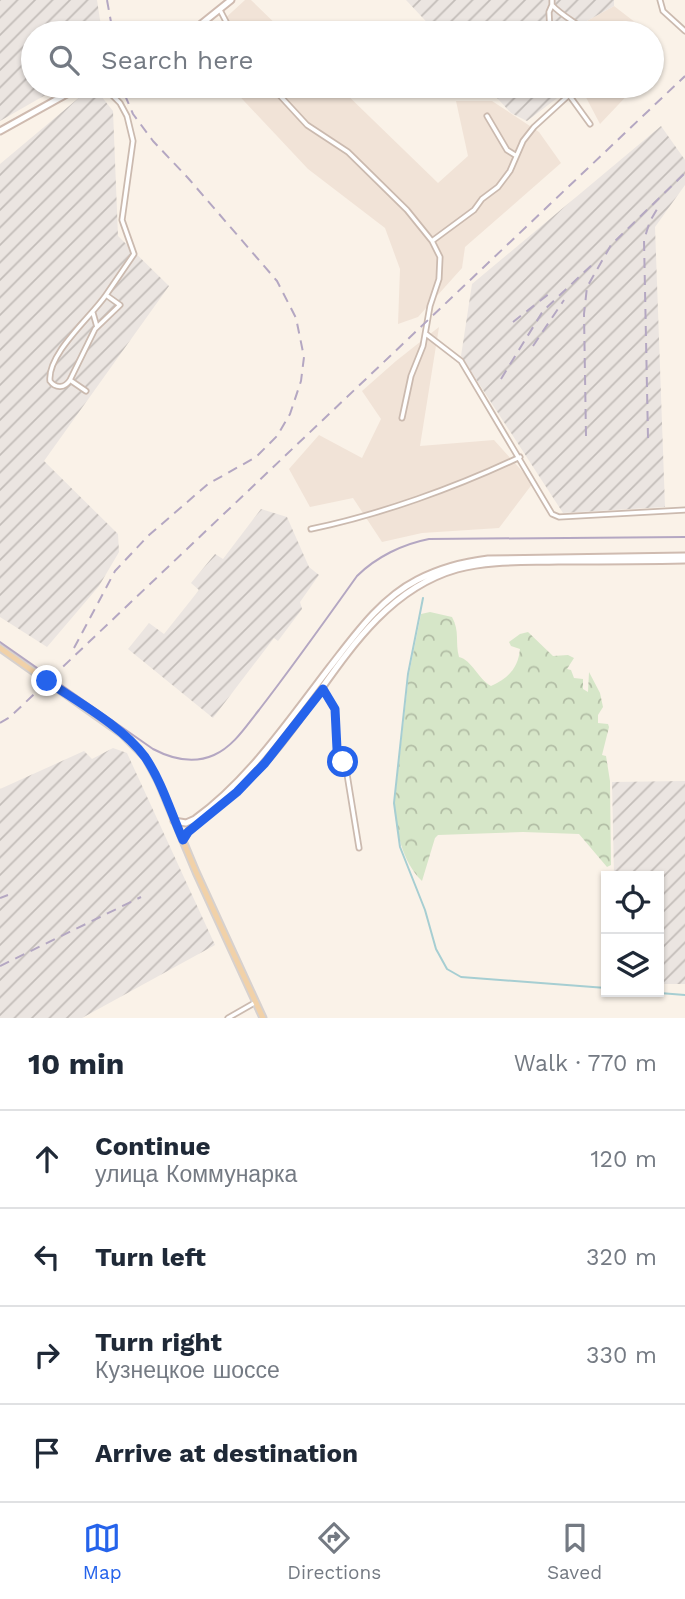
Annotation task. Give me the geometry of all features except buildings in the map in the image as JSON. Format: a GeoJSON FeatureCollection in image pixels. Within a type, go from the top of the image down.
{"type":"FeatureCollection","features":[{"type":"Feature","properties":{"kind":"main road"},"geometry":{"type":"LineString","coordinates":[[204,21],[227,1]]}},
{"type":"Feature","properties":{"kind":"main road"},"geometry":{"type":"LineString","coordinates":[[0,131],[59,98]]}},
{"type":"Feature","properties":{"kind":"main road"},"geometry":{"type":"LineString","coordinates":[[183,840],[188,832],[237,792],[265,763],[372,625],[412,589],[446,573],[475,566],[514,562],[685,558]]}},
{"type":"Feature","properties":{"kind":"main road"},"geometry":{"type":"LineString","coordinates":[[174,821],[186,823],[200,815],[246,771],[278,736],[368,620],[392,597],[417,580],[458,563],[488,559],[685,558]]}},
{"type":"Feature","properties":{"kind":"main road"},"geometry":{"type":"LineString","coordinates":[[0,648],[138,748],[159,781],[174,821],[263,1018]]}},
{"type":"Feature","properties":{"kind":"street"},"geometry":{"type":"LineString","coordinates":[[660,0],[663,11],[685,31]]}},
{"type":"Feature","properties":{"kind":"street"},"geometry":{"type":"LineString","coordinates":[[549,21],[549,12],[553,4],[575,21]]}},
{"type":"Feature","properties":{"kind":"street"},"geometry":{"type":"LineString","coordinates":[[219,9],[226,21]]}},
{"type":"Feature","properties":{"kind":"street"},"geometry":{"type":"LineString","coordinates":[[106,295],[120,305],[97,327],[66,385],[53,385],[49,376],[70,336],[93,313],[134,254],[122,220],[133,141],[124,109],[116,98]]}},
{"type":"Feature","properties":{"kind":"street"},"geometry":{"type":"LineString","coordinates":[[282,98],[307,125],[348,152],[407,209],[432,241],[440,257],[439,279],[420,355],[411,376],[402,418]]}},
{"type":"Feature","properties":{"kind":"street"},"geometry":{"type":"LineString","coordinates":[[432,241],[474,210],[482,199],[498,187],[534,127],[566,98]]}},
{"type":"Feature","properties":{"kind":"street"},"geometry":{"type":"LineString","coordinates":[[571,98],[590,124]]}},
{"type":"Feature","properties":{"kind":"street"},"geometry":{"type":"LineString","coordinates":[[487,116],[506,150],[515,155]]}},
{"type":"Feature","properties":{"kind":"street"},"geometry":{"type":"LineString","coordinates":[[93,313],[97,327]]}},
{"type":"Feature","properties":{"kind":"street"},"geometry":{"type":"LineString","coordinates":[[426,334],[461,361],[552,514],[559,517],[685,510]]}},
{"type":"Feature","properties":{"kind":"street"},"geometry":{"type":"LineString","coordinates":[[70,380],[86,391]]}},
{"type":"Feature","properties":{"kind":"street"},"geometry":{"type":"LineString","coordinates":[[311,529],[370,515],[520,457]]}},
{"type":"Feature","properties":{"kind":"street"},"geometry":{"type":"LineString","coordinates":[[323,689],[335,709],[337,749],[346,768],[359,848]]}},
{"type":"Feature","properties":{"kind":"street"},"geometry":{"type":"LineString","coordinates":[[228,1018],[256,1003]]}},
{"type":"Feature","properties":{"kind":"shaded area"},"geometry":{"type":"Polygon","coordinates":[[[0,0],[97,0],[100,21],[21,21],[21,98],[40,98],[0,121],[0,0]]]}},
{"type":"Feature","properties":{"kind":"shaded area"},"geometry":{"type":"Polygon","coordinates":[[[245,0],[251,0],[273,21],[222,21],[245,0]]]}},
{"type":"Feature","properties":{"kind":"shaded area"},"geometry":{"type":"Polygon","coordinates":[[[406,0],[614,0],[614,6],[587,21],[426,21],[406,0]]]}},
{"type":"Feature","properties":{"kind":"shaded area"},"geometry":{"type":"Polygon","coordinates":[[[614,6],[633,21],[587,21],[614,6]]]}},
{"type":"Feature","properties":{"kind":"shaded area"},"geometry":{"type":"Polygon","coordinates":[[[79,98],[103,98],[113,111],[118,236],[169,286],[44,461],[118,534],[119,552],[99,586],[47,647],[0,617],[0,164],[79,98]]]}},
{"type":"Feature","properties":{"kind":"shaded area"},"geometry":{"type":"Polygon","coordinates":[[[241,98],[350,98],[438,183],[468,156],[456,101],[492,101],[539,132],[561,163],[465,247],[462,268],[418,317],[398,324],[400,269],[385,228],[308,169],[241,98]]]}},
{"type":"Feature","properties":{"kind":"shaded area"},"geometry":{"type":"Polygon","coordinates":[[[497,98],[557,98],[527,121],[511,113],[497,98]]]}},
{"type":"Feature","properties":{"kind":"shaded area"},"geometry":{"type":"Polygon","coordinates":[[[586,98],[625,98],[600,124],[586,98]]]}},
{"type":"Feature","properties":{"kind":"shaded area"},"geometry":{"type":"Polygon","coordinates":[[[661,126],[685,160],[685,185],[655,227],[665,507],[563,513],[461,356],[472,284],[661,126]]]}},
{"type":"Feature","properties":{"kind":"shaded area"},"geometry":{"type":"Polygon","coordinates":[[[439,327],[420,446],[494,440],[533,483],[499,528],[422,533],[382,542],[353,498],[310,507],[289,469],[319,435],[362,458],[381,419],[362,391],[439,327]]]}},
{"type":"Feature","properties":{"kind":"shaded area"},"geometry":{"type":"Polygon","coordinates":[[[261,509],[287,517],[309,567],[319,575],[300,602],[302,609],[278,641],[274,638],[213,718],[128,649],[149,623],[164,634],[199,590],[191,583],[215,554],[223,559],[261,509]]]}},
{"type":"Feature","properties":{"kind":"shaded area"},"geometry":{"type":"Polygon","coordinates":[[[113,748],[127,753],[215,945],[82,1018],[0,1018],[0,789],[84,751],[92,759],[113,748]]]}},
{"type":"Feature","properties":{"kind":"shaded area"},"geometry":{"type":"Polygon","coordinates":[[[685,781],[685,984],[664,984],[664,871],[614,871],[612,782],[685,781]]]}},
{"type":"Feature","properties":{"kind":"green space"},"geometry":{"type":"Polygon","coordinates":[[[430,612],[452,617],[456,627],[459,657],[468,662],[491,686],[507,676],[517,662],[520,649],[511,646],[509,642],[528,632],[553,656],[568,655],[574,658],[567,669],[571,670],[574,678],[583,679],[583,689],[588,692],[589,672],[600,693],[603,707],[598,715],[598,723],[608,724],[609,727],[602,755],[606,756],[610,781],[611,865],[607,867],[579,834],[523,832],[438,835],[422,881],[415,873],[402,846],[394,806],[409,674],[421,614],[430,612]]]}},
{"type":"Feature","properties":{"kind":"waterway"},"geometry":{"type":"LineString","coordinates":[[423,598],[408,674],[394,803],[400,847],[425,910],[436,949],[447,969],[461,977],[601,988]]}},
{"type":"Feature","properties":{"kind":"waterway"},"geometry":{"type":"LineString","coordinates":[[664,993],[685,995]]}},
{"type":"Feature","properties":{"kind":"tram line"},"geometry":{"type":"LineString","coordinates":[[0,642],[153,749],[175,758],[206,758],[221,751],[244,729],[357,576],[381,557],[400,548],[429,539],[685,537]]}},
{"type":"Feature","properties":{"kind":"railway"},"geometry":{"type":"LineString","coordinates":[[107,0],[111,21]]}},
{"type":"Feature","properties":{"kind":"railway"},"geometry":{"type":"LineString","coordinates":[[664,96],[685,76]]}},
{"type":"Feature","properties":{"kind":"railway"},"geometry":{"type":"LineString","coordinates":[[74,648],[115,571],[148,536],[208,484],[256,457],[277,436],[290,414],[301,381],[304,357],[296,318],[277,281],[153,141],[133,114],[126,98]]}},
{"type":"Feature","properties":{"kind":"railway"},"geometry":{"type":"LineString","coordinates":[[0,723],[10,717],[662,98]]}},
{"type":"Feature","properties":{"kind":"railway"},"geometry":{"type":"LineString","coordinates":[[586,436],[584,314],[587,287],[611,245],[685,173]]}},
{"type":"Feature","properties":{"kind":"railway"},"geometry":{"type":"LineString","coordinates":[[648,438],[644,240],[650,221],[659,206]]}},
{"type":"Feature","properties":{"kind":"railway"},"geometry":{"type":"LineString","coordinates":[[501,379],[543,311],[596,261]]}},
{"type":"Feature","properties":{"kind":"railway"},"geometry":{"type":"LineString","coordinates":[[513,322],[550,293]]}},
{"type":"Feature","properties":{"kind":"railway"},"geometry":{"type":"LineString","coordinates":[[533,346],[564,300]]}},
{"type":"Feature","properties":{"kind":"railway"},"geometry":{"type":"LineString","coordinates":[[0,898],[8,895]]}},
{"type":"Feature","properties":{"kind":"railway"},"geometry":{"type":"LineString","coordinates":[[0,966],[141,897]]}},
{"type":"Feature","properties":{"kind":"route"},"geometry":{"type":"LineString","coordinates":[[47,681],[122,734],[141,752],[159,781],[183,840],[192,828],[237,792],[265,763],[323,689],[335,709],[335,737],[339,757],[343,762]]}}]}
